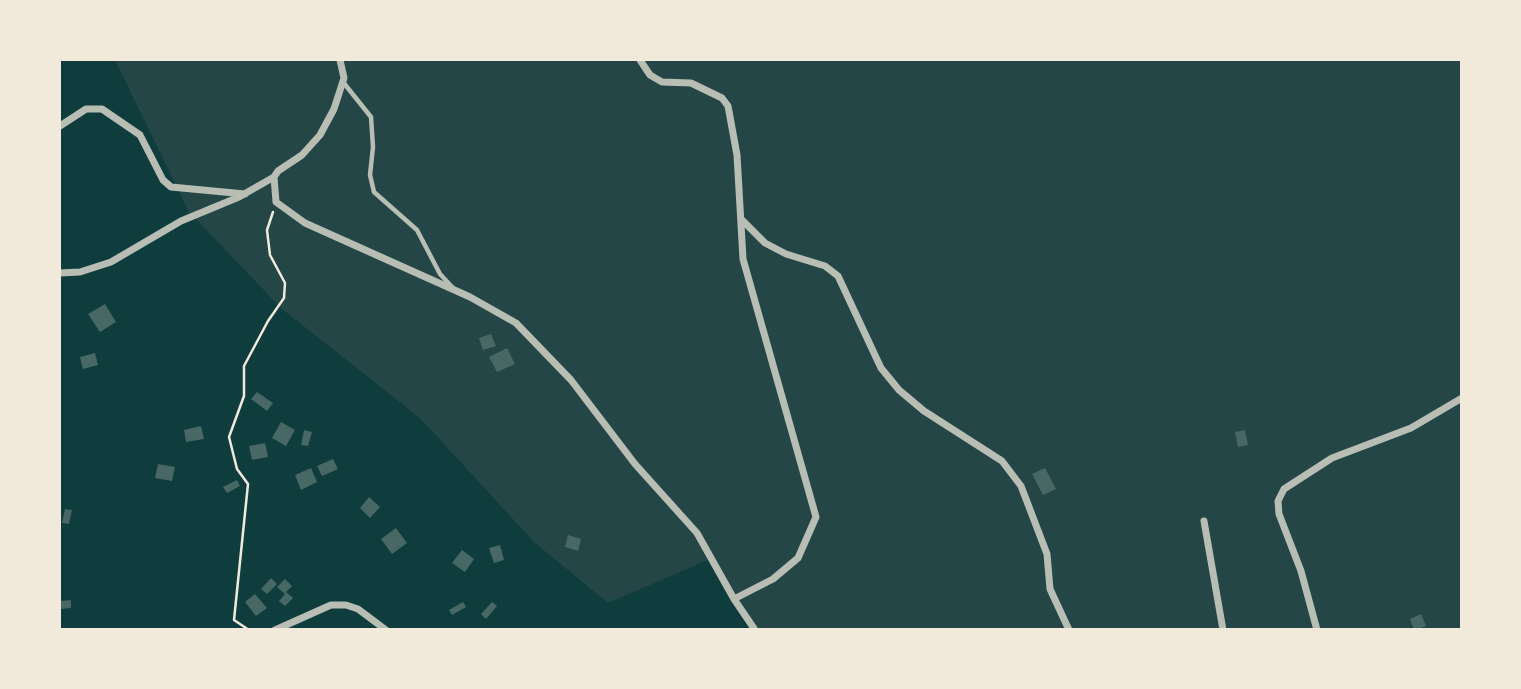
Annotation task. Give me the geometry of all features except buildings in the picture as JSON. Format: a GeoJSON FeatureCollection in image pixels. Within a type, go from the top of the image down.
{"type":"FeatureCollection","features":[{"type":"Feature","properties":{"kind":"street"},"geometry":{"type":"LineString","coordinates":[[60,273],[80,272],[111,262],[172,226],[245,194],[274,177],[278,171],[302,155],[320,135],[334,109],[343,81],[340,60]]}},
{"type":"Feature","properties":{"kind":"street"},"geometry":{"type":"LineString","coordinates":[[640,60],[650,75],[662,82],[691,83],[722,98],[728,107],[737,155],[743,258],[816,517],[798,558],[773,579],[734,599]]}},
{"type":"Feature","properties":{"kind":"street"},"geometry":{"type":"LineString","coordinates":[[60,126],[86,109],[102,109],[140,135],[163,180],[171,187],[245,194]]}},
{"type":"Feature","properties":{"kind":"street"},"geometry":{"type":"LineString","coordinates":[[274,177],[276,202],[305,223],[456,291],[516,323],[571,380],[635,464],[697,533],[734,599],[755,629]]}},
{"type":"Feature","properties":{"kind":"street"},"geometry":{"type":"LineString","coordinates":[[741,219],[765,243],[786,254],[825,266],[838,276],[881,368],[899,390],[924,411],[1002,461],[1021,486],[1047,554],[1050,589],[1069,629]]}},
{"type":"Feature","properties":{"kind":"street"},"geometry":{"type":"LineString","coordinates":[[1317,629],[1301,571],[1279,514],[1278,501],[1284,489],[1332,458],[1411,428],[1461,398]]}},
{"type":"Feature","properties":{"kind":"street"},"geometry":{"type":"LineString","coordinates":[[1204,521],[1223,629]]}},
{"type":"Feature","properties":{"kind":"street"},"geometry":{"type":"LineString","coordinates":[[275,629],[331,605],[346,605],[358,609],[386,629]]}},
{"type":"Feature","properties":{"kind":"lane"},"geometry":{"type":"LineString","coordinates":[[343,81],[371,117],[373,147],[370,176],[374,192],[417,230],[440,274],[456,291]]}},
{"type":"Feature","properties":{"kind":"path"},"geometry":{"type":"LineString","coordinates":[[249,629],[234,620],[248,484],[237,469],[229,438],[244,396],[244,366],[268,321],[284,298],[285,283],[270,255],[267,230],[276,202]]}},
{"type":"Feature","properties":{"kind":"shaded area"},"geometry":{"type":"Polygon","coordinates":[[[115,60],[1461,60],[1461,629],[752,629],[710,559],[608,603],[535,543],[420,418],[282,309],[189,212],[115,60]]]}}]}
